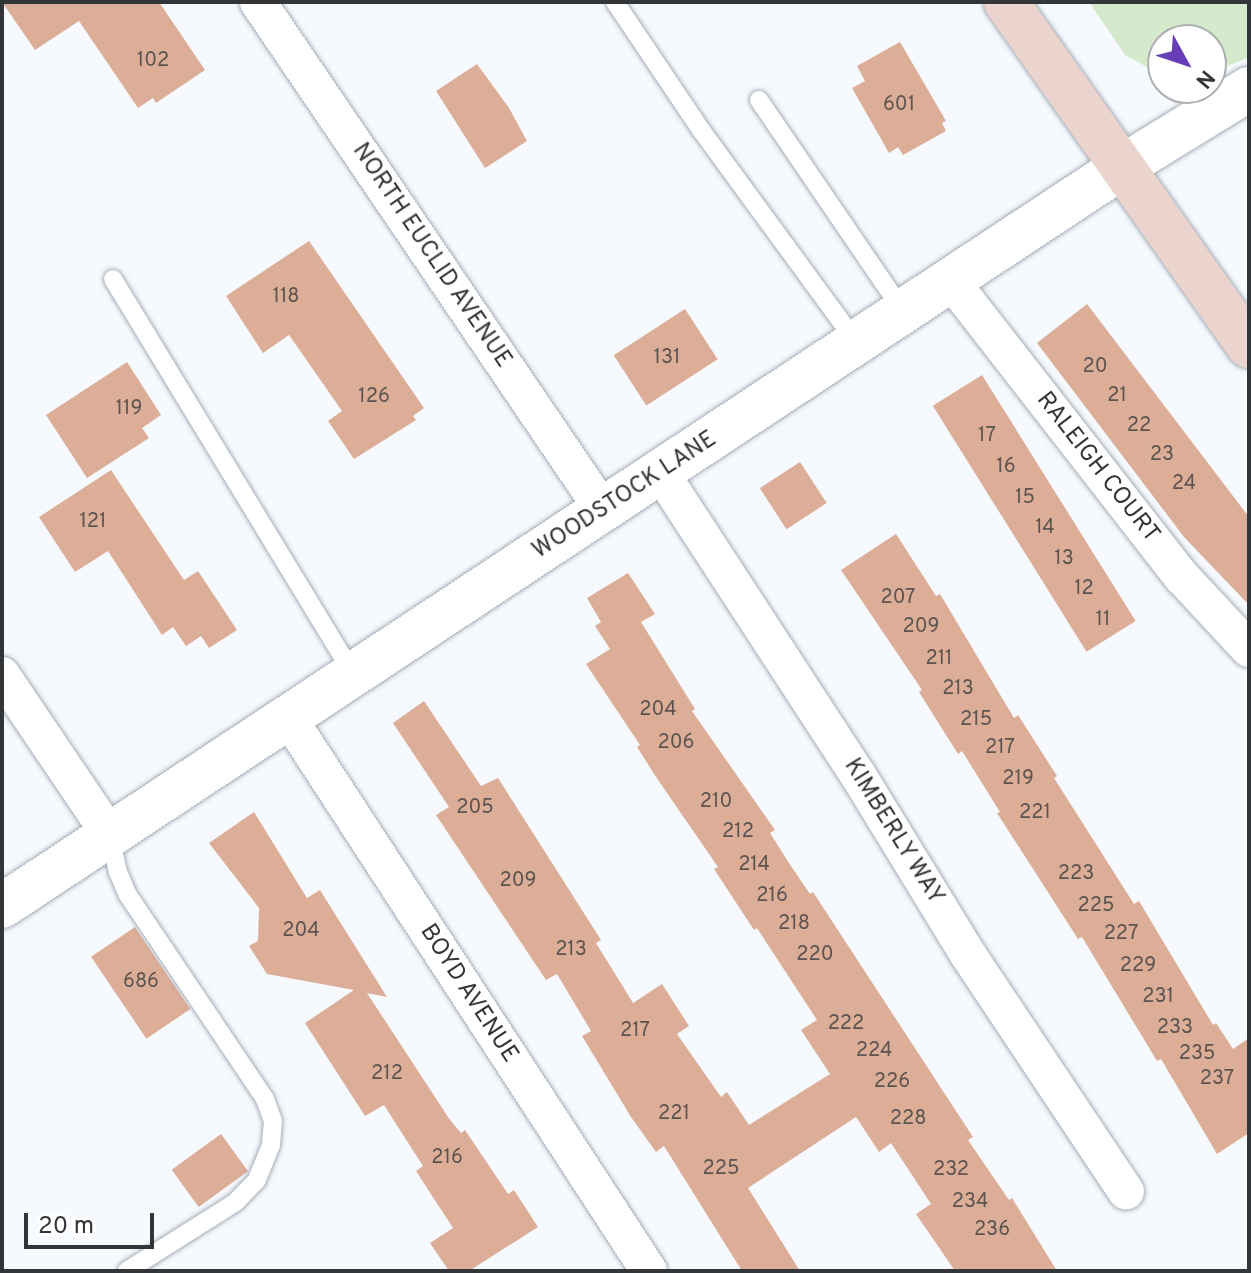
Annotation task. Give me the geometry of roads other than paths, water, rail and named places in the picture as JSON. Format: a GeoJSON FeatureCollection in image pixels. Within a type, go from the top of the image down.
{"type":"FeatureCollection","features":[{"type":"Feature","properties":{"kind":"main road"},"geometry":{"type":"LineString","coordinates":[[1006,2],[1249,346]]}},
{"type":"Feature","properties":{"kind":"street","name":"NORTH EUCLID AVENUE"},"geometry":{"type":"LineString","coordinates":[[258,2],[603,510]]}},
{"type":"Feature","properties":{"kind":"street","name":"WOODSTOCK LANE"},"geometry":{"type":"LineString","coordinates":[[2,906],[1122,167],[1249,89]]}},
{"type":"Feature","properties":{"kind":"street","name":"RALEIGH COURT"},"geometry":{"type":"LineString","coordinates":[[952,282],[1182,577],[1249,649]]}},
{"type":"Feature","properties":{"kind":"street","name":"KIMBERLY WAY"},"geometry":{"type":"LineString","coordinates":[[661,473],[858,775],[969,956],[1126,1191]]}},
{"type":"Feature","properties":{"kind":"street"},"geometry":{"type":"LineString","coordinates":[[2,675],[110,835]]}},
{"type":"Feature","properties":{"kind":"street","name":"BOYD AVENUE"},"geometry":{"type":"LineString","coordinates":[[288,717],[649,1271]]}},
{"type":"Feature","properties":{"kind":"lane"},"geometry":{"type":"LineString","coordinates":[[615,2],[701,130],[858,344]]}},
{"type":"Feature","properties":{"kind":"lane"},"geometry":{"type":"LineString","coordinates":[[759,100],[904,313]]}},
{"type":"Feature","properties":{"kind":"lane"},"geometry":{"type":"LineString","coordinates":[[113,279],[353,673]]}},
{"type":"Feature","properties":{"kind":"lane"},"geometry":{"type":"LineString","coordinates":[[110,835],[118,872],[128,895],[265,1099],[273,1121],[271,1145],[257,1180],[236,1202],[127,1271]]}}]}
